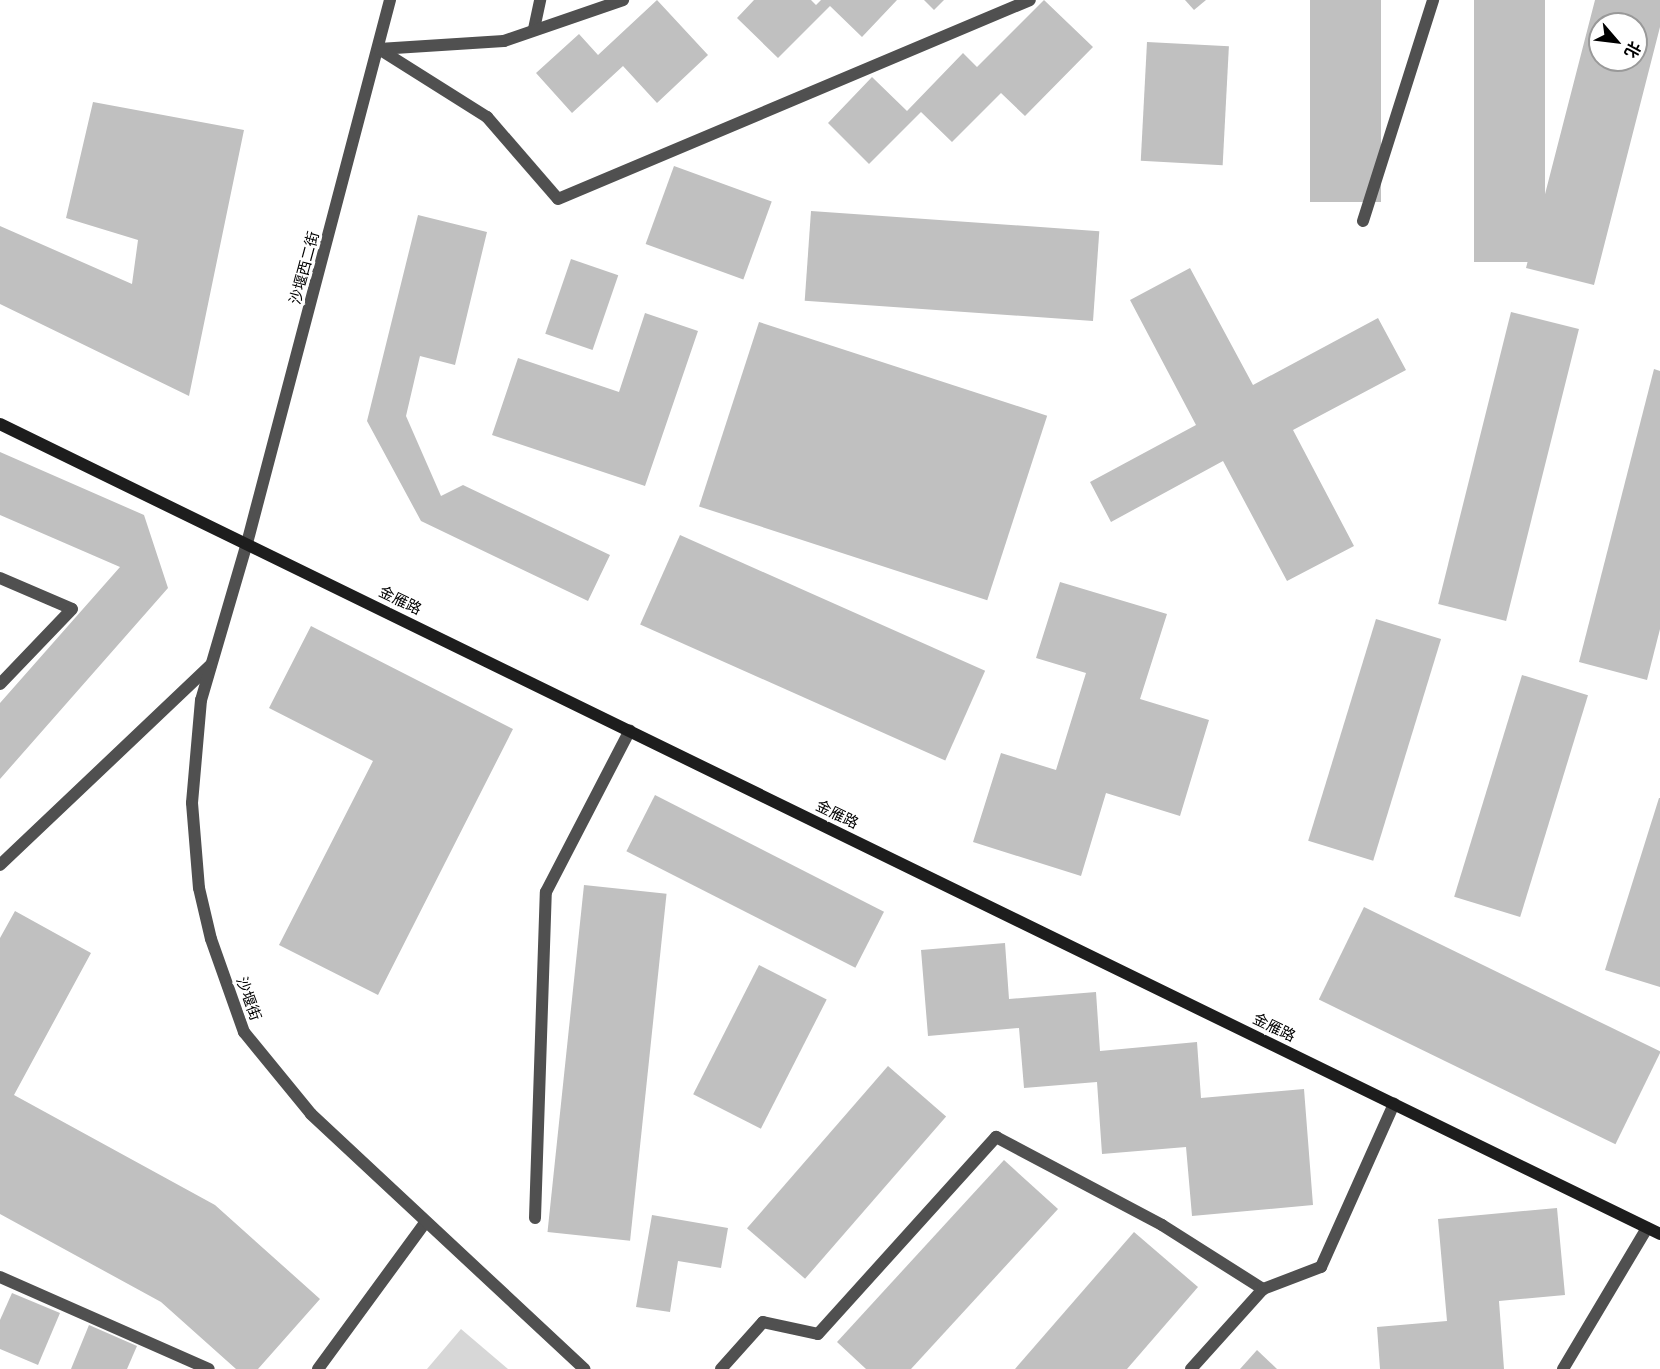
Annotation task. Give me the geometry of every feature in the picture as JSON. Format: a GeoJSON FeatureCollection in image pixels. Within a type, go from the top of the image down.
{"type":"FeatureCollection","features":[{"type":"Feature","properties":{"kind":"street","name":"沙堰西二街"},"geometry":{"type":"LineString","coordinates":[[247,543],[379,49],[390,0]]}},
{"type":"Feature","properties":{"kind":"street"},"geometry":{"type":"LineString","coordinates":[[534,29],[540,0]]}},
{"type":"Feature","properties":{"kind":"street"},"geometry":{"type":"LineString","coordinates":[[379,49],[504,41],[623,0]]}},
{"type":"Feature","properties":{"kind":"street"},"geometry":{"type":"LineString","coordinates":[[379,49],[487,117],[558,199],[1030,0]]}},
{"type":"Feature","properties":{"kind":"street"},"geometry":{"type":"LineString","coordinates":[[1363,221],[1433,0]]}},
{"type":"Feature","properties":{"kind":"street","name":"金雁路"},"geometry":{"type":"LineString","coordinates":[[0,424],[1660,1234]]}},
{"type":"Feature","properties":{"kind":"street","name":"沙堰街"},"geometry":{"type":"LineString","coordinates":[[247,543],[201,700],[192,803],[199,888],[211,939],[244,1032],[311,1114],[424,1224],[584,1369]]}},
{"type":"Feature","properties":{"kind":"street"},"geometry":{"type":"LineString","coordinates":[[0,578],[72,609],[0,684]]}},
{"type":"Feature","properties":{"kind":"street"},"geometry":{"type":"LineString","coordinates":[[0,865],[211,665]]}},
{"type":"Feature","properties":{"kind":"street"},"geometry":{"type":"LineString","coordinates":[[535,1218],[546,892],[630,730]]}},
{"type":"Feature","properties":{"kind":"street"},"geometry":{"type":"LineString","coordinates":[[1191,1369],[1263,1289],[1321,1267],[1394,1104]]}},
{"type":"Feature","properties":{"kind":"street"},"geometry":{"type":"LineString","coordinates":[[721,1369],[763,1322],[818,1334],[996,1137],[1162,1225],[1263,1289]]}},
{"type":"Feature","properties":{"kind":"street"},"geometry":{"type":"LineString","coordinates":[[318,1369],[424,1224]]}},
{"type":"Feature","properties":{"kind":"street"},"geometry":{"type":"LineString","coordinates":[[1563,1369],[1647,1228]]}},
{"type":"Feature","properties":{"kind":"street"},"geometry":{"type":"LineString","coordinates":[[0,1277],[209,1369]]}},
{"type":"Feature","properties":{"kind":"shaded area"},"geometry":{"type":"Polygon","coordinates":[[[461,1329],[508,1369],[427,1369],[461,1329]]]}},
{"type":"Feature","properties":{"kind":"building"},"geometry":{"type":"Polygon","coordinates":[[[657,0],[708,55],[657,103],[623,66],[572,113],[536,73],[579,34],[598,55],[657,0]]]}},
{"type":"Feature","properties":{"kind":"building"},"geometry":{"type":"Polygon","coordinates":[[[754,0],[811,0],[816,5],[821,0],[897,0],[862,37],[830,6],[778,58],[737,18],[754,0]]]}},
{"type":"Feature","properties":{"kind":"building"},"geometry":{"type":"Polygon","coordinates":[[[924,0],[944,0],[934,10],[924,0]]]}},
{"type":"Feature","properties":{"kind":"building"},"geometry":{"type":"Polygon","coordinates":[[[1044,0],[1093,47],[1025,116],[1001,93],[952,142],[921,112],[869,164],[828,123],[872,77],[907,111],[963,53],[977,67],[1044,0]]]}},
{"type":"Feature","properties":{"kind":"building"},"geometry":{"type":"Polygon","coordinates":[[[1185,0],[1206,0],[1194,10],[1185,0]]]}},
{"type":"Feature","properties":{"kind":"building"},"geometry":{"type":"Polygon","coordinates":[[[1310,0],[1381,0],[1381,202],[1310,202],[1310,0]]]}},
{"type":"Feature","properties":{"kind":"building"},"geometry":{"type":"Polygon","coordinates":[[[1474,0],[1545,0],[1545,262],[1474,262],[1474,0]]]}},
{"type":"Feature","properties":{"kind":"building"},"geometry":{"type":"Polygon","coordinates":[[[1595,0],[1660,0],[1660,27],[1594,285],[1526,268],[1588,27],[1588,72],[1648,72],[1648,12],[1592,12],[1595,0]]]}},
{"type":"Feature","properties":{"kind":"building"},"geometry":{"type":"Polygon","coordinates":[[[1147,42],[1229,46],[1223,165],[1141,161],[1147,42]]]}},
{"type":"Feature","properties":{"kind":"building"},"geometry":{"type":"Polygon","coordinates":[[[93,102],[244,130],[189,396],[0,304],[0,226],[132,284],[138,240],[66,218],[93,102]]]}},
{"type":"Feature","properties":{"kind":"building"},"geometry":{"type":"Polygon","coordinates":[[[674,166],[772,202],[743,280],[646,244],[674,166]]]}},
{"type":"Feature","properties":{"kind":"building"},"geometry":{"type":"Polygon","coordinates":[[[811,211],[1099,231],[1093,321],[805,301],[811,211]]]}},
{"type":"Feature","properties":{"kind":"building"},"geometry":{"type":"Polygon","coordinates":[[[418,215],[487,232],[455,365],[420,356],[406,416],[441,496],[463,485],[610,555],[588,601],[421,521],[367,421],[418,215]]]}},
{"type":"Feature","properties":{"kind":"building"},"geometry":{"type":"Polygon","coordinates":[[[571,259],[618,275],[593,350],[545,334],[571,259]]]}},
{"type":"Feature","properties":{"kind":"building"},"geometry":{"type":"Polygon","coordinates":[[[1190,268],[1253,385],[1378,318],[1406,370],[1293,430],[1354,546],[1287,581],[1223,461],[1111,522],[1090,482],[1196,425],[1130,300],[1190,268]]]}},
{"type":"Feature","properties":{"kind":"building"},"geometry":{"type":"Polygon","coordinates":[[[1511,312],[1579,329],[1506,621],[1438,604],[1511,312]]]}},
{"type":"Feature","properties":{"kind":"building"},"geometry":{"type":"Polygon","coordinates":[[[645,313],[698,331],[645,486],[492,435],[518,358],[619,392],[645,313]]]}},
{"type":"Feature","properties":{"kind":"building"},"geometry":{"type":"Polygon","coordinates":[[[759,322],[1047,416],[987,600],[699,507],[759,322]]]}},
{"type":"Feature","properties":{"kind":"building"},"geometry":{"type":"Polygon","coordinates":[[[1654,369],[1660,371],[1660,629],[1647,680],[1579,662],[1654,369]]]}},
{"type":"Feature","properties":{"kind":"building"},"geometry":{"type":"Polygon","coordinates":[[[0,452],[144,515],[168,588],[0,779],[0,703],[120,567],[0,515],[0,452]]]}},
{"type":"Feature","properties":{"kind":"building"},"geometry":{"type":"Polygon","coordinates":[[[680,535],[985,671],[945,760],[640,625],[680,535]]]}},
{"type":"Feature","properties":{"kind":"building"},"geometry":{"type":"Polygon","coordinates":[[[1060,582],[1167,614],[1140,699],[1209,720],[1180,816],[1106,793],[1081,876],[973,842],[1001,753],[1056,770],[1086,673],[1036,658],[1060,582]]]}},
{"type":"Feature","properties":{"kind":"building"},"geometry":{"type":"Polygon","coordinates":[[[1376,619],[1441,639],[1373,861],[1308,841],[1376,619]]]}},
{"type":"Feature","properties":{"kind":"building"},"geometry":{"type":"Polygon","coordinates":[[[311,626],[513,729],[378,995],[279,945],[373,761],[269,708],[311,626]]]}},
{"type":"Feature","properties":{"kind":"building"},"geometry":{"type":"Polygon","coordinates":[[[1522,675],[1588,695],[1520,917],[1454,897],[1522,675]]]}},
{"type":"Feature","properties":{"kind":"building"},"geometry":{"type":"Polygon","coordinates":[[[655,795],[884,912],[855,968],[626,851],[655,795]]]}},
{"type":"Feature","properties":{"kind":"building"},"geometry":{"type":"Polygon","coordinates":[[[1660,798],[1660,987],[1605,970],[1660,798]]]}},
{"type":"Feature","properties":{"kind":"building"},"geometry":{"type":"Polygon","coordinates":[[[584,885],[667,894],[630,1241],[548,1232],[584,885]]]}},
{"type":"Feature","properties":{"kind":"building"},"geometry":{"type":"Polygon","coordinates":[[[1364,907],[1660,1051],[1615,1144],[1319,1000],[1364,907]]]}},
{"type":"Feature","properties":{"kind":"building"},"geometry":{"type":"Polygon","coordinates":[[[15,911],[91,953],[14,1095],[215,1205],[320,1299],[258,1369],[236,1369],[161,1302],[0,1214],[0,938],[15,911]]]}},
{"type":"Feature","properties":{"kind":"building"},"geometry":{"type":"Polygon","coordinates":[[[1005,943],[1009,999],[1096,992],[1100,1051],[1197,1042],[1201,1098],[1304,1089],[1313,1205],[1192,1216],[1186,1147],[1102,1154],[1097,1082],[1024,1088],[1019,1028],[928,1036],[921,950],[1005,943]]]}},
{"type":"Feature","properties":{"kind":"building"},"geometry":{"type":"Polygon","coordinates":[[[759,965],[827,1000],[761,1129],[693,1094],[759,965]]]}},
{"type":"Feature","properties":{"kind":"building"},"geometry":{"type":"Polygon","coordinates":[[[888,1066],[946,1117],[805,1279],[747,1228],[888,1066]]]}},
{"type":"Feature","properties":{"kind":"building"},"geometry":{"type":"Polygon","coordinates":[[[1004,1160],[1058,1209],[911,1369],[866,1369],[837,1342],[1004,1160]]]}},
{"type":"Feature","properties":{"kind":"building"},"geometry":{"type":"Polygon","coordinates":[[[1557,1208],[1565,1295],[1499,1301],[1504,1369],[1380,1369],[1377,1327],[1447,1321],[1438,1219],[1557,1208]]]}},
{"type":"Feature","properties":{"kind":"building"},"geometry":{"type":"Polygon","coordinates":[[[652,1215],[728,1228],[721,1268],[678,1261],[670,1312],[636,1307],[652,1215]]]}},
{"type":"Feature","properties":{"kind":"building"},"geometry":{"type":"Polygon","coordinates":[[[1134,1232],[1198,1287],[1127,1369],[1015,1369],[1134,1232]]]}},
{"type":"Feature","properties":{"kind":"building"},"geometry":{"type":"Polygon","coordinates":[[[12,1293],[60,1313],[38,1365],[0,1349],[0,1320],[12,1293]]]}},
{"type":"Feature","properties":{"kind":"building"},"geometry":{"type":"Polygon","coordinates":[[[89,1325],[137,1346],[127,1369],[71,1369],[89,1325]]]}},
{"type":"Feature","properties":{"kind":"building"},"geometry":{"type":"Polygon","coordinates":[[[1257,1350],[1277,1369],[1240,1369],[1257,1350]]]}}]}
